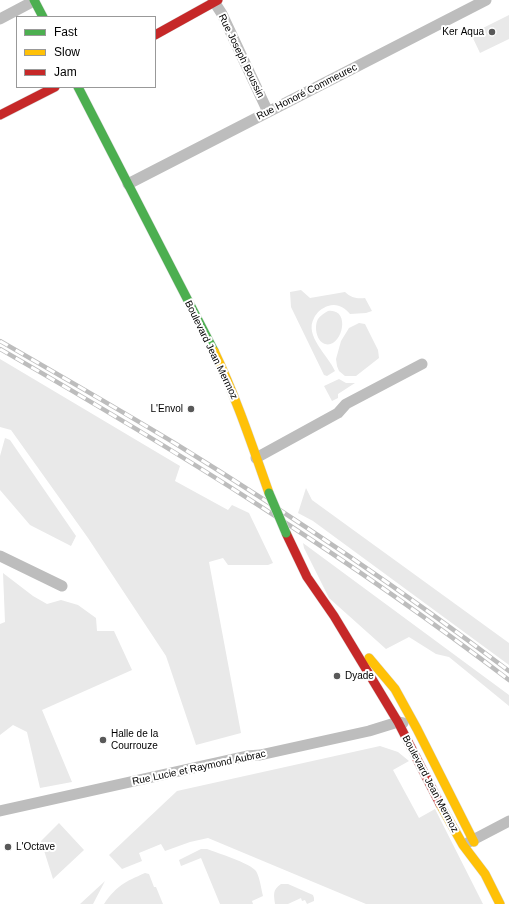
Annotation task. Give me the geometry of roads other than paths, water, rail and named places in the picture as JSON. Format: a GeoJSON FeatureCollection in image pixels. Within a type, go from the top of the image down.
{"type":"FeatureCollection","features":[{"type":"Feature","properties":{"kind":"main road"},"geometry":{"type":"LineString","coordinates":[[34,0],[42,16]]}},
{"type":"Feature","properties":{"kind":"main road"},"geometry":{"type":"LineString","coordinates":[[156,34],[215,1]]}},
{"type":"Feature","properties":{"kind":"main road"},"geometry":{"type":"LineString","coordinates":[[0,115],[53,88]]}},
{"type":"Feature","properties":{"kind":"main road","name":"Boulevard Jean Mermoz"},"geometry":{"type":"LineString","coordinates":[[79,88],[228,380],[269,493],[307,577],[334,616],[398,722],[447,819],[468,842],[481,852]]}},
{"type":"Feature","properties":{"kind":"main road","name":"Boulevard Jean Mermoz"},"geometry":{"type":"LineString","coordinates":[[334,616],[395,689],[443,781],[468,842],[500,904]]}},
{"type":"Feature","properties":{"kind":"street"},"geometry":{"type":"LineString","coordinates":[[0,19],[34,0]]}},
{"type":"Feature","properties":{"kind":"street","name":"Rue Honoré Commeurec"},"geometry":{"type":"LineString","coordinates":[[128,184],[486,0]]}},
{"type":"Feature","properties":{"kind":"street","name":"Rue Joseph Boussin"},"geometry":{"type":"LineString","coordinates":[[215,1],[268,112]]}},
{"type":"Feature","properties":{"kind":"street"},"geometry":{"type":"LineString","coordinates":[[256,458],[338,414],[346,404],[422,364]]}},
{"type":"Feature","properties":{"kind":"street"},"geometry":{"type":"LineString","coordinates":[[0,556],[62,586]]}},
{"type":"Feature","properties":{"kind":"street","name":"Boulevard Jean Mermoz"},"geometry":{"type":"LineString","coordinates":[[383,676],[393,690],[398,722],[407,724],[412,730],[436,776],[443,781]]}},
{"type":"Feature","properties":{"kind":"street","name":"Rue Lucie et Raymond Aubrac"},"geometry":{"type":"LineString","coordinates":[[0,811],[247,756],[260,755],[369,731],[398,722]]}},
{"type":"Feature","properties":{"kind":"street"},"geometry":{"type":"LineString","coordinates":[[468,842],[509,821]]}},
{"type":"Feature","properties":{"kind":"railway"},"geometry":{"type":"LineString","coordinates":[[0,341],[176,444],[262,498],[387,582],[509,671]]}},
{"type":"Feature","properties":{"kind":"railway"},"geometry":{"type":"LineString","coordinates":[[0,349],[131,426],[260,506],[386,591],[509,680]]}},
{"type":"Feature","properties":{"kind":"place","name":"Ker Aqua"},"geometry":{"type":"Point","coordinates":[492,32]}},
{"type":"Feature","properties":{"kind":"place","name":"L'Envol"},"geometry":{"type":"Point","coordinates":[191,409]}},
{"type":"Feature","properties":{"kind":"place","name":"Dyade"},"geometry":{"type":"Point","coordinates":[337,676]}},
{"type":"Feature","properties":{"kind":"place","name":"Halle de la Courrouze"},"geometry":{"type":"Point","coordinates":[103,740]}},
{"type":"Feature","properties":{"kind":"place","name":"L'Octave"},"geometry":{"type":"Point","coordinates":[8,847]}}]}
